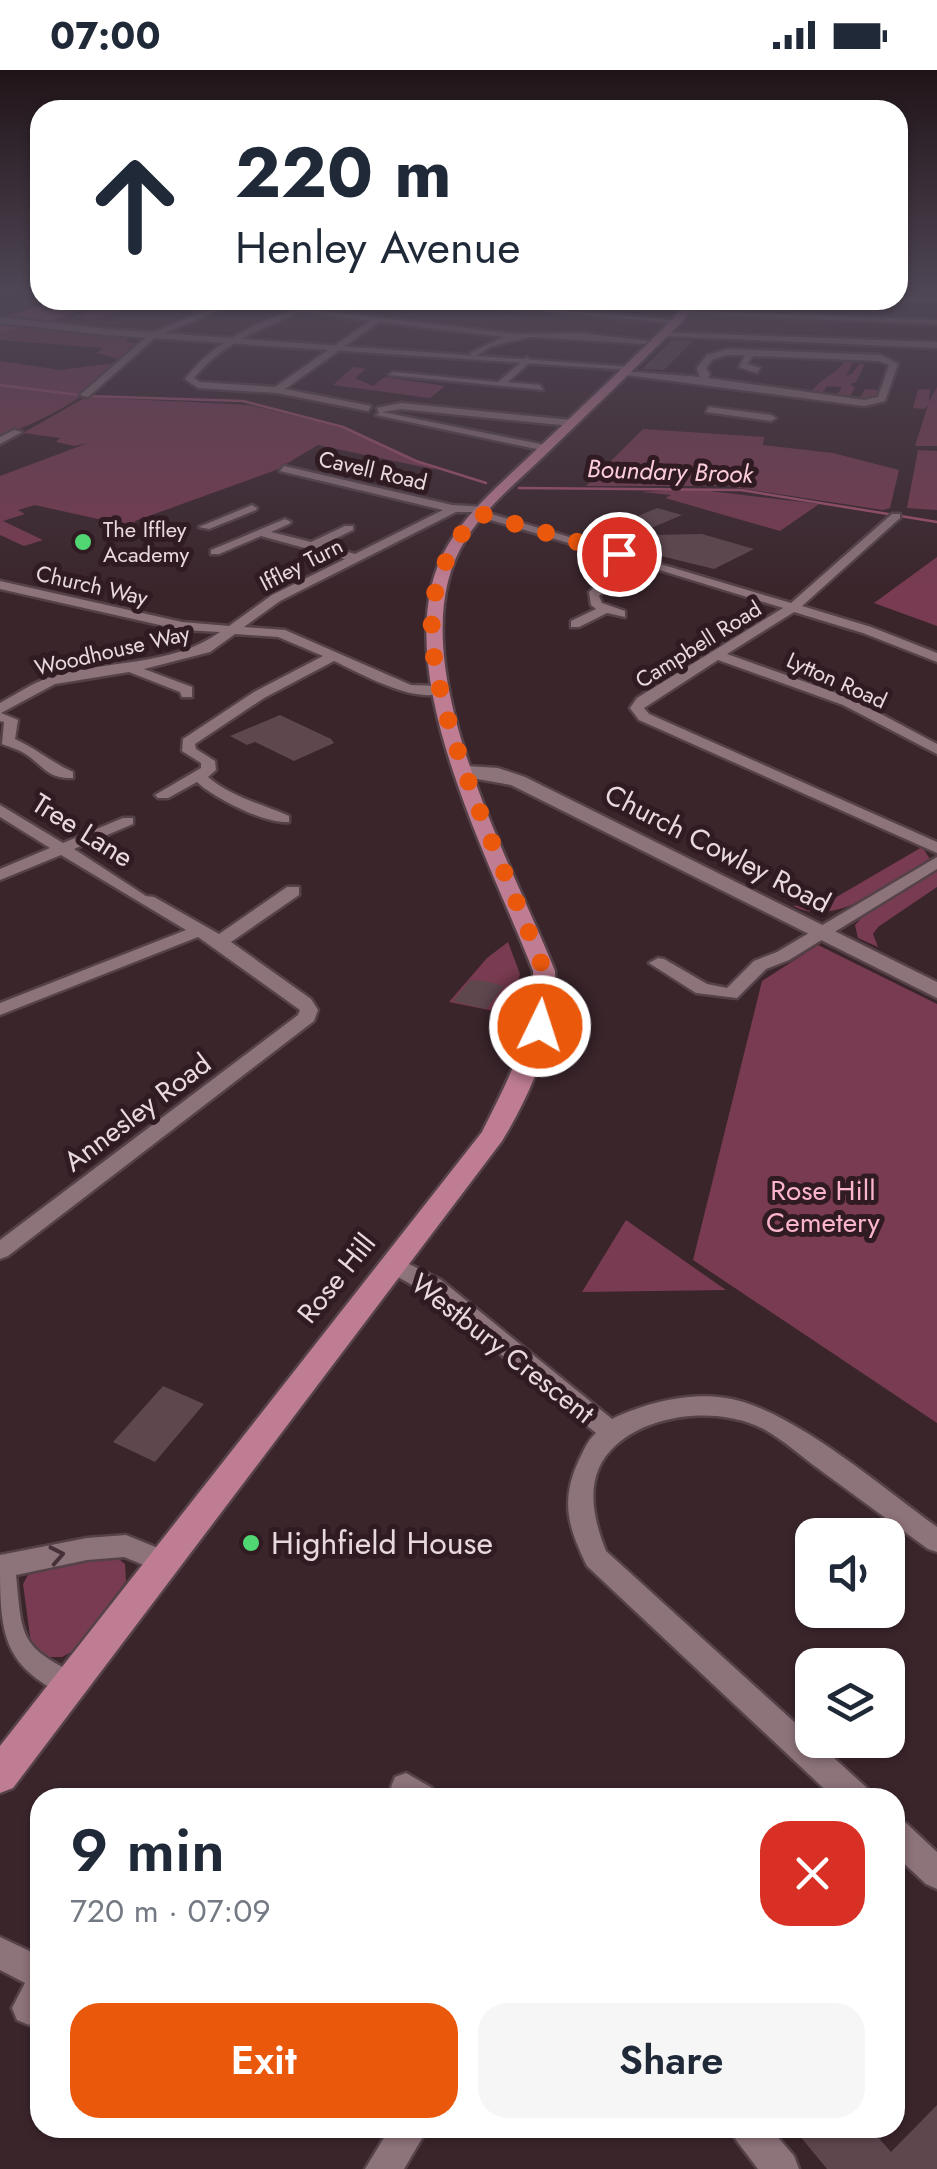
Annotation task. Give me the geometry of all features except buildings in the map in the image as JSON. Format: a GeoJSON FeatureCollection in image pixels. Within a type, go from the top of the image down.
{"type":"FeatureCollection","features":[{"type":"Feature","properties":{"kind":"main road","name":"Rose Hill"},"geometry":{"type":"LineString","coordinates":[[0,1774],[162,1561],[447,1200],[504,1118],[533,1054],[545,995],[544,971],[467,772],[442,690],[431,638],[432,612],[438,582],[454,544],[504,485],[602,393]]}},
{"type":"Feature","properties":{"kind":"main road","name":"Church Cowley Road"},"geometry":{"type":"LineString","coordinates":[[467,772],[498,774],[518,781],[937,991]]}},
{"type":"Feature","properties":{"kind":"street"},"geometry":{"type":"LineString","coordinates":[[85,396],[89,393]]}},
{"type":"Feature","properties":{"kind":"street"},"geometry":{"type":"LineString","coordinates":[[292,393],[374,409],[400,406],[571,423]]}},
{"type":"Feature","properties":{"kind":"street"},"geometry":{"type":"LineString","coordinates":[[701,419],[723,393]]}},
{"type":"Feature","properties":{"kind":"street"},"geometry":{"type":"LineString","coordinates":[[779,393],[864,403],[882,399],[884,393]]}},
{"type":"Feature","properties":{"kind":"street"},"geometry":{"type":"LineString","coordinates":[[374,409],[383,417],[546,448]]}},
{"type":"Feature","properties":{"kind":"street"},"geometry":{"type":"LineString","coordinates":[[709,410],[771,418]]}},
{"type":"Feature","properties":{"kind":"street"},"geometry":{"type":"LineString","coordinates":[[447,429],[469,413]]}},
{"type":"Feature","properties":{"kind":"street"},"geometry":{"type":"LineString","coordinates":[[0,441],[17,432]]}},
{"type":"Feature","properties":{"kind":"street","name":"Cavell Road"},"geometry":{"type":"LineString","coordinates":[[284,470],[454,509]]}},
{"type":"Feature","properties":{"kind":"street"},"geometry":{"type":"LineString","coordinates":[[250,538],[205,527],[252,508]]}},
{"type":"Feature","properties":{"kind":"street","name":"Iffley Turn"},"geometry":{"type":"LineString","coordinates":[[234,630],[276,598],[454,509],[480,511],[795,606],[937,658]]}},
{"type":"Feature","properties":{"kind":"street","name":"Campbell Road"},"geometry":{"type":"LineString","coordinates":[[896,516],[795,606],[642,701],[637,708],[644,717],[937,848]]}},
{"type":"Feature","properties":{"kind":"street"},"geometry":{"type":"LineString","coordinates":[[215,552],[286,522]]}},
{"type":"Feature","properties":{"kind":"street"},"geometry":{"type":"LineString","coordinates":[[312,546],[349,528]]}},
{"type":"Feature","properties":{"kind":"street"},"geometry":{"type":"LineString","coordinates":[[262,532],[357,558]]}},
{"type":"Feature","properties":{"kind":"street"},"geometry":{"type":"LineString","coordinates":[[621,614],[597,605],[593,595],[616,573],[640,560]]}},
{"type":"Feature","properties":{"kind":"street","name":"Church Way"},"geometry":{"type":"LineString","coordinates":[[0,585],[182,626],[234,630]]}},
{"type":"Feature","properties":{"kind":"street"},"geometry":{"type":"LineString","coordinates":[[575,624],[606,609]]}},
{"type":"Feature","properties":{"kind":"street","name":"Iffley Turn"},"geometry":{"type":"LineString","coordinates":[[234,630],[280,633],[408,689],[442,690]]}},
{"type":"Feature","properties":{"kind":"street","name":"Woodhouse Way"},"geometry":{"type":"LineString","coordinates":[[0,709],[51,681],[130,668],[204,649],[234,630]]}},
{"type":"Feature","properties":{"kind":"street","name":"Lytton Road"},"geometry":{"type":"LineString","coordinates":[[717,656],[848,702],[937,750]]}},
{"type":"Feature","properties":{"kind":"street"},"geometry":{"type":"LineString","coordinates":[[164,794],[209,770],[208,761],[189,751],[188,742],[259,696],[332,657]]}},
{"type":"Feature","properties":{"kind":"street"},"geometry":{"type":"LineString","coordinates":[[130,668],[186,690],[187,694]]}},
{"type":"Feature","properties":{"kind":"street"},"geometry":{"type":"LineString","coordinates":[[0,717],[11,720],[7,741],[36,753],[42,764],[68,775]]}},
{"type":"Feature","properties":{"kind":"street"},"geometry":{"type":"LineString","coordinates":[[200,777],[208,786],[242,804],[284,820]]}},
{"type":"Feature","properties":{"kind":"street","name":"Tree Lane"},"geometry":{"type":"LineString","coordinates":[[0,810],[220,942],[305,1003],[307,1017]]}},
{"type":"Feature","properties":{"kind":"street"},"geometry":{"type":"LineString","coordinates":[[0,875],[128,821]]}},
{"type":"Feature","properties":{"kind":"street"},"geometry":{"type":"LineString","coordinates":[[658,963],[702,990],[731,994],[760,965],[784,956],[937,862]]}},
{"type":"Feature","properties":{"kind":"street"},"geometry":{"type":"LineString","coordinates":[[220,942],[296,891]]}},
{"type":"Feature","properties":{"kind":"street"},"geometry":{"type":"LineString","coordinates":[[0,1010],[200,930]]}},
{"type":"Feature","properties":{"kind":"street","name":"Annesley Road"},"geometry":{"type":"LineString","coordinates":[[0,1251],[307,1017]]}},
{"type":"Feature","properties":{"kind":"street","name":"Westbury Crescent"},"geometry":{"type":"LineString","coordinates":[[395,1265],[433,1286],[611,1432]]}},
{"type":"Feature","properties":{"kind":"street","name":"Westbury Crescent"},"geometry":{"type":"LineString","coordinates":[[845,1788],[596,1558],[580,1518],[581,1483],[598,1446],[611,1432],[675,1408],[726,1408],[774,1422],[937,1541]]}},
{"type":"Feature","properties":{"kind":"street"},"geometry":{"type":"LineString","coordinates":[[67,1683],[32,1666],[21,1655],[1,1565],[126,1546],[162,1561]]}},
{"type":"Feature","properties":{"kind":"street"},"geometry":{"type":"LineString","coordinates":[[905,1843],[937,1873]]}},
{"type":"Feature","properties":{"kind":"street"},"geometry":{"type":"LineString","coordinates":[[0,1953],[30,1969]]}},
{"type":"Feature","properties":{"kind":"street"},"geometry":{"type":"LineString","coordinates":[[383,2169],[403,2138]]}},
{"type":"Feature","properties":{"kind":"street"},"geometry":{"type":"LineString","coordinates":[[756,2138],[781,2169]]}},
{"type":"Feature","properties":{"kind":"green space"},"geometry":{"type":"Polygon","coordinates":[[[0,393],[85,393],[47,416],[0,437],[0,393]]]}},
{"type":"Feature","properties":{"kind":"green space"},"geometry":{"type":"Polygon","coordinates":[[[392,393],[436,393],[430,398],[392,393]]]}},
{"type":"Feature","properties":{"kind":"green space"},"geometry":{"type":"Polygon","coordinates":[[[838,393],[852,393],[849,398],[835,398],[838,393]]]}},
{"type":"Feature","properties":{"kind":"green space"},"geometry":{"type":"Polygon","coordinates":[[[863,393],[878,393],[876,398],[860,398],[863,393]]]}},
{"type":"Feature","properties":{"kind":"green space"},"geometry":{"type":"Polygon","coordinates":[[[917,393],[930,393],[929,402],[937,393],[937,446],[915,446],[928,405],[924,409],[913,408],[917,393]]]}},
{"type":"Feature","properties":{"kind":"green space"},"geometry":{"type":"Polygon","coordinates":[[[86,397],[250,405],[343,428],[437,470],[318,445],[276,470],[135,521],[134,527],[35,505],[18,510],[25,514],[3,521],[43,540],[24,546],[0,535],[0,476],[88,443],[75,446],[56,442],[60,438],[23,433],[86,397]]]}},
{"type":"Feature","properties":{"kind":"green space"},"geometry":{"type":"Polygon","coordinates":[[[643,429],[764,437],[763,445],[833,453],[899,470],[890,508],[727,486],[586,486],[643,429]]]}},
{"type":"Feature","properties":{"kind":"green space"},"geometry":{"type":"Polygon","coordinates":[[[918,450],[937,451],[937,510],[907,508],[918,450]]]}},
{"type":"Feature","properties":{"kind":"green space"},"geometry":{"type":"Polygon","coordinates":[[[693,489],[819,504],[780,531],[665,498],[671,495],[641,492],[693,489]]]}},
{"type":"Feature","properties":{"kind":"green space"},"geometry":{"type":"Polygon","coordinates":[[[937,557],[937,626],[874,603],[937,557]]]}},
{"type":"Feature","properties":{"kind":"green space"},"geometry":{"type":"Polygon","coordinates":[[[922,847],[930,859],[864,899],[828,911],[793,906],[828,902],[922,847]]]}},
{"type":"Feature","properties":{"kind":"green space"},"geometry":{"type":"Polygon","coordinates":[[[937,869],[937,887],[878,927],[873,934],[878,947],[858,938],[855,925],[869,910],[937,869]]]}},
{"type":"Feature","properties":{"kind":"green space"},"geometry":{"type":"Polygon","coordinates":[[[508,942],[520,974],[509,1014],[449,1002],[487,958],[508,942]]]}},
{"type":"Feature","properties":{"kind":"green space","name":"Rose Hill Cemetery"},"geometry":{"type":"Polygon","coordinates":[[[818,945],[937,1004],[937,1423],[693,1260],[762,981],[818,945]]]}},
{"type":"Feature","properties":{"kind":"green space"},"geometry":{"type":"Polygon","coordinates":[[[626,1220],[726,1290],[582,1292],[626,1220]]]}},
{"type":"Feature","properties":{"kind":"green space"},"geometry":{"type":"Polygon","coordinates":[[[99,1555],[116,1557],[125,1564],[126,1581],[75,1650],[62,1657],[45,1657],[32,1651],[23,1584],[28,1575],[99,1555]]]}},
{"type":"Feature","properties":{"kind":"waterway","name":"Boundary Brook"},"geometry":{"type":"LineString","coordinates":[[62,393],[243,401],[343,427],[416,461],[486,483]]}},
{"type":"Feature","properties":{"kind":"waterway","name":"Boundary Brook"},"geometry":{"type":"LineString","coordinates":[[519,488],[741,490],[937,522]]}},
{"type":"Feature","properties":{"kind":"place","name":"The Iffley Academy"},"geometry":{"type":"Point","coordinates":[83,542]}},
{"type":"Feature","properties":{"kind":"place","name":"Highfield House"},"geometry":{"type":"Point","coordinates":[251,1543]}},
{"type":"Feature","properties":{"kind":"route"},"geometry":{"type":"LineString","coordinates":[[540,1026],[544,971],[450,723],[431,638],[432,612],[438,582],[454,544],[478,513],[619,554]]}}]}
